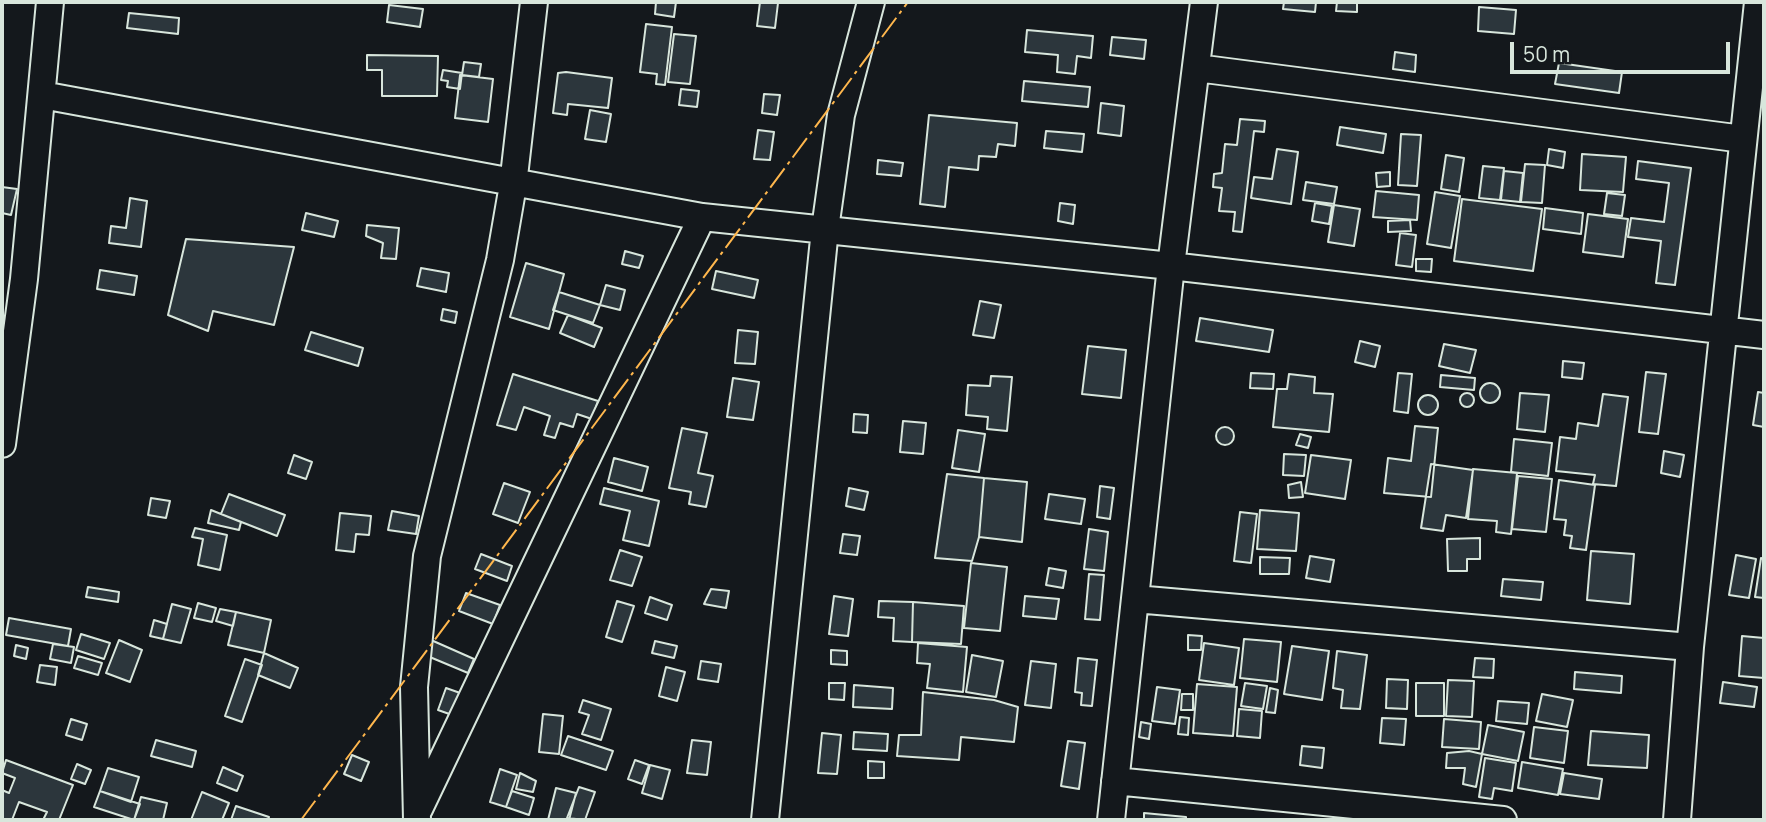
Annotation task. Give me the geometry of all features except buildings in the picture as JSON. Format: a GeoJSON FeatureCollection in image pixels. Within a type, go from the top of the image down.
{"type":"FeatureCollection","features":[{"type":"Feature","properties":{"kind":"street"},"geometry":{"type":"LineString","coordinates":[[2,444],[24,279],[50,2]]}},
{"type":"Feature","properties":{"kind":"street"},"geometry":{"type":"LineString","coordinates":[[417,817],[414,687],[427,556],[486,327],[513,185],[534,2]]}},
{"type":"Feature","properties":{"kind":"street"},"geometry":{"type":"LineString","coordinates":[[765,820],[825,229],[841,115],[871,2]]}},
{"type":"Feature","properties":{"kind":"street"},"geometry":{"type":"LineString","coordinates":[[1111,820],[1171,267],[1205,2]]}},
{"type":"Feature","properties":{"kind":"street"},"geometry":{"type":"LineString","coordinates":[[1677,820],[1690,647],[1758,2]]}},
{"type":"Feature","properties":{"kind":"street"},"geometry":{"type":"LineString","coordinates":[[1197,68],[1743,139]]}},
{"type":"Feature","properties":{"kind":"street"},"geometry":{"type":"LineString","coordinates":[[42,95],[513,185],[702,217],[1764,335]]}},
{"type":"Feature","properties":{"kind":"street"},"geometry":{"type":"LineString","coordinates":[[417,817],[702,217]]}},
{"type":"Feature","properties":{"kind":"street"},"geometry":{"type":"LineString","coordinates":[[1135,599],[1690,647]]}},
{"type":"Feature","properties":{"kind":"street"},"geometry":{"type":"LineString","coordinates":[[1115,781],[1503,820]]}},
{"type":"Feature","properties":{"kind":"power"},"geometry":{"type":"LineString","coordinates":[[301,820],[908,2]]}}]}
